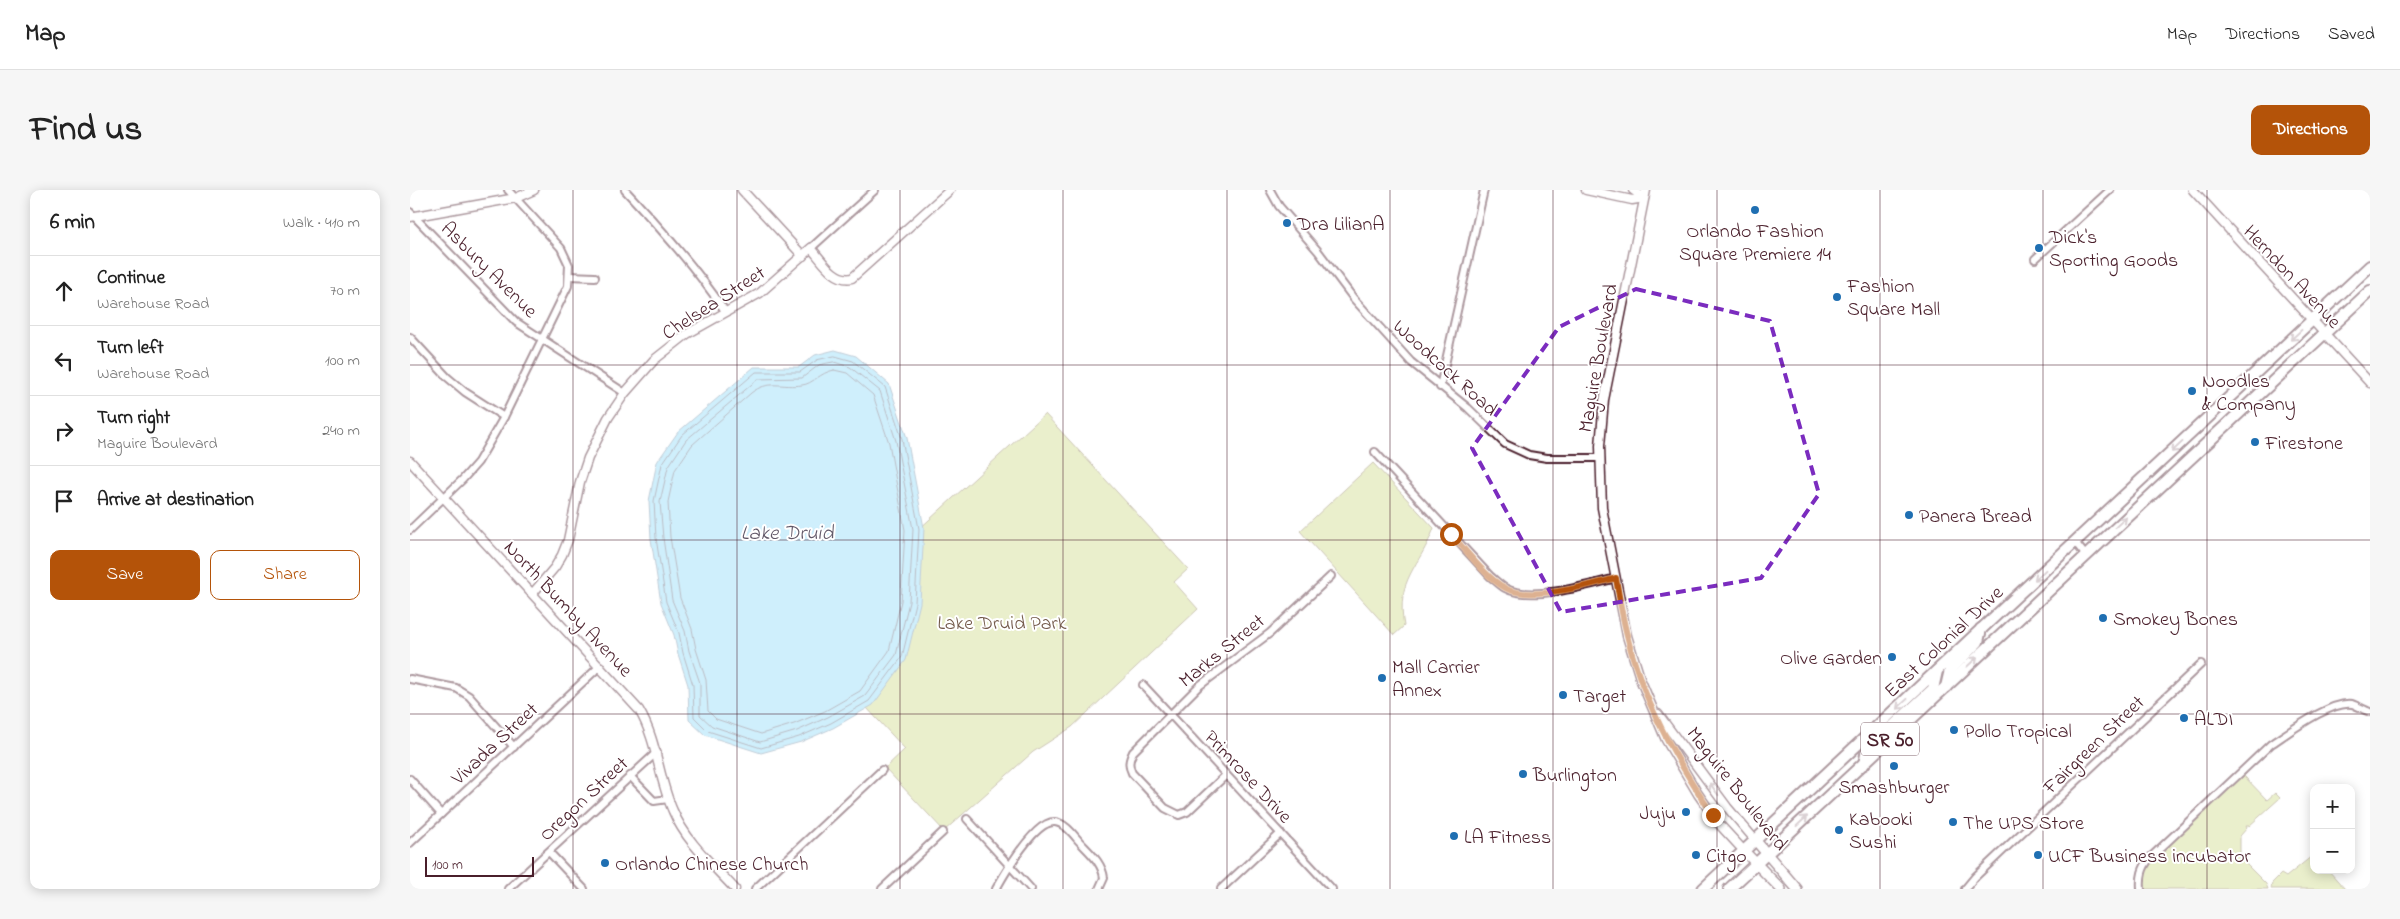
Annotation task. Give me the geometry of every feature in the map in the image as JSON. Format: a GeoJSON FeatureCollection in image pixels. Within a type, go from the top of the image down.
{"type":"FeatureCollection","features":[{"type":"Feature","properties":{"kind":"highway","name":"East Colonial Drive"},"geometry":{"type":"LineString","coordinates":[[1703,889],[2370,266]]}},
{"type":"Feature","properties":{"kind":"highway","name":"East Colonial Drive"},"geometry":{"type":"LineString","coordinates":[[1729,889],[2370,290]]}},
{"type":"Feature","properties":{"kind":"highway"},"geometry":{"type":"LineString","coordinates":[[1946,686],[1950,670],[1978,642],[1981,629]]}},
{"type":"Feature","properties":{"kind":"highway"},"geometry":{"type":"LineString","coordinates":[[1864,764],[1866,750],[1933,689],[1937,671]]}},
{"type":"Feature","properties":{"kind":"main road","name":"Maguire Boulevard"},"geometry":{"type":"LineString","coordinates":[[1756,841],[1797,889]]}},
{"type":"Feature","properties":{"kind":"main road","name":"Maguire Boulevard"},"geometry":{"type":"LineString","coordinates":[[1744,851],[1781,889]]}},
{"type":"Feature","properties":{"kind":"street"},"geometry":{"type":"LineString","coordinates":[[410,530],[478,462],[504,417],[568,286],[569,265],[561,248],[508,190]]}},
{"type":"Feature","properties":{"kind":"street"},"geometry":{"type":"LineString","coordinates":[[412,215],[516,198],[534,190]]}},
{"type":"Feature","properties":{"kind":"street"},"geometry":{"type":"LineString","coordinates":[[625,190],[702,276],[725,311]]}},
{"type":"Feature","properties":{"kind":"street"},"geometry":{"type":"LineString","coordinates":[[742,190],[803,256]]}},
{"type":"Feature","properties":{"kind":"street","name":"Chelsea Street"},"geometry":{"type":"LineString","coordinates":[[533,594],[555,567],[562,555],[568,540],[580,482],[588,458],[608,418],[625,394],[654,360],[687,334],[760,293],[875,190]]}},
{"type":"Feature","properties":{"kind":"street"},"geometry":{"type":"LineString","coordinates":[[811,248],[834,274],[841,278],[852,278],[950,190]]}},
{"type":"Feature","properties":{"kind":"street","name":"Woodcock Road"},"geometry":{"type":"LineString","coordinates":[[1270,190],[1279,206],[1318,251],[1354,299],[1416,367],[1468,408],[1512,448],[1529,455],[1547,458],[1600,458]]}},
{"type":"Feature","properties":{"kind":"street"},"geometry":{"type":"LineString","coordinates":[[1440,387],[1484,190]]}},
{"type":"Feature","properties":{"kind":"street"},"geometry":{"type":"LineString","coordinates":[[1586,190],[1632,200],[1645,194]]}},
{"type":"Feature","properties":{"kind":"street"},"geometry":{"type":"LineString","coordinates":[[1633,190],[1645,194]]}},
{"type":"Feature","properties":{"kind":"street"},"geometry":{"type":"LineString","coordinates":[[2035,259],[2110,190]]}},
{"type":"Feature","properties":{"kind":"street","name":"Herndon Avenue"},"geometry":{"type":"LineString","coordinates":[[2194,190],[2370,383]]}},
{"type":"Feature","properties":{"kind":"street","name":"Maguire Boulevard"},"geometry":{"type":"LineString","coordinates":[[1645,194],[1604,400],[1600,458],[1602,508],[1627,636],[1666,740],[1698,794],[1719,824],[1744,851]]}},
{"type":"Feature","properties":{"kind":"street","name":"Asbury Avenue"},"geometry":{"type":"LineString","coordinates":[[412,215],[507,314],[625,394]]}},
{"type":"Feature","properties":{"kind":"street"},"geometry":{"type":"LineString","coordinates":[[568,276],[595,277]]}},
{"type":"Feature","properties":{"kind":"street"},"geometry":{"type":"LineString","coordinates":[[410,337],[447,377],[465,392],[504,417]]}},
{"type":"Feature","properties":{"kind":"street"},"geometry":{"type":"LineString","coordinates":[[1375,452],[1490,576],[1506,589],[1524,593],[1545,592],[1616,578]]}},
{"type":"Feature","properties":{"kind":"street","name":"North Bumby Avenue"},"geometry":{"type":"LineString","coordinates":[[410,461],[639,710],[652,736],[668,799],[685,834],[735,889]]}},
{"type":"Feature","properties":{"kind":"street"},"geometry":{"type":"LineString","coordinates":[[2075,542],[2086,556]]}},
{"type":"Feature","properties":{"kind":"street","name":"Marks Street"},"geometry":{"type":"LineString","coordinates":[[1226,775],[1187,812],[1180,815],[1164,808],[1132,773],[1129,767],[1129,759],[1133,752],[1199,686],[1270,633],[1331,576]]}},
{"type":"Feature","properties":{"kind":"street","name":"Fairgreen Street"},"geometry":{"type":"LineString","coordinates":[[1965,889],[1974,877],[2056,803],[2201,664]]}},
{"type":"Feature","properties":{"kind":"street","name":"Vivada Street"},"geometry":{"type":"LineString","coordinates":[[410,843],[600,666]]}},
{"type":"Feature","properties":{"kind":"street"},"geometry":{"type":"LineString","coordinates":[[410,679],[456,688],[469,696],[514,747]]}},
{"type":"Feature","properties":{"kind":"street","name":"Primrose Drive"},"geometry":{"type":"LineString","coordinates":[[1143,685],[1332,889]]}},
{"type":"Feature","properties":{"kind":"street"},"geometry":{"type":"LineString","coordinates":[[2141,889],[2140,878],[2143,867],[2150,858],[2271,744],[2290,731],[2336,706],[2351,704],[2370,712]]}},
{"type":"Feature","properties":{"kind":"street","name":"Maguire Boulevard"},"geometry":{"type":"LineString","coordinates":[[1652,706],[1727,807],[1756,841]]}},
{"type":"Feature","properties":{"kind":"street","name":"Oregon Street"},"geometry":{"type":"LineString","coordinates":[[508,889],[657,752]]}},
{"type":"Feature","properties":{"kind":"street"},"geometry":{"type":"LineString","coordinates":[[755,889],[882,770]]}},
{"type":"Feature","properties":{"kind":"street"},"geometry":{"type":"LineString","coordinates":[[630,776],[654,800],[668,799]]}},
{"type":"Feature","properties":{"kind":"street"},"geometry":{"type":"LineString","coordinates":[[410,779],[441,814]]}},
{"type":"Feature","properties":{"kind":"street"},"geometry":{"type":"LineString","coordinates":[[968,820],[1031,889]]}},
{"type":"Feature","properties":{"kind":"street"},"geometry":{"type":"LineString","coordinates":[[996,889],[1010,866],[1038,830],[1047,824],[1055,822],[1071,831],[1100,864],[1104,878],[1099,889]]}},
{"type":"Feature","properties":{"kind":"street"},"geometry":{"type":"LineString","coordinates":[[882,889],[943,832]]}},
{"type":"Feature","properties":{"kind":"street"},"geometry":{"type":"LineString","coordinates":[[1221,889],[1280,834]]}},
{"type":"Feature","properties":{"kind":"street"},"geometry":{"type":"LineString","coordinates":[[549,852],[584,889]]}},
{"type":"Feature","properties":{"kind":"highlighted area"},"geometry":{"type":"Polygon","coordinates":[[[1636,289],[1770,321],[1819,494],[1761,578],[1561,612],[1472,448],[1559,327],[1636,289]]]}},
{"type":"Feature","properties":{"kind":"green space","name":"Lake Druid Park"},"geometry":{"type":"Polygon","coordinates":[[[1045,414],[1188,569],[1174,582],[1198,609],[1072,727],[1033,752],[944,831],[885,768],[905,749],[801,637],[1045,414]]]}},
{"type":"Feature","properties":{"kind":"green space"},"geometry":{"type":"Polygon","coordinates":[[[1373,463],[1434,528],[1410,574],[1403,596],[1404,626],[1394,635],[1300,531],[1373,463]]]}},
{"type":"Feature","properties":{"kind":"green space"},"geometry":{"type":"Polygon","coordinates":[[[2245,770],[2247,773],[2244,776],[2267,800],[2275,793],[2280,798],[2249,826],[2246,826],[2247,828],[2240,836],[2240,858],[2266,884],[2268,889],[2144,889],[2146,865],[2245,770]]]}},
{"type":"Feature","properties":{"kind":"green space"},"geometry":{"type":"Polygon","coordinates":[[[2310,858],[2310,874],[2332,874],[2345,889],[2271,889],[2272,883],[2281,874],[2286,877],[2310,858]]]}},
{"type":"Feature","properties":{"kind":"water","name":"Lake Druid"},"geometry":{"type":"Polygon","coordinates":[[[835,350],[856,356],[889,384],[907,438],[924,528],[920,603],[906,660],[873,705],[833,728],[801,742],[761,753],[705,735],[689,720],[688,685],[674,635],[661,603],[651,539],[649,501],[657,462],[678,432],[754,367],[799,367],[815,355],[835,350]]]}},
{"type":"Feature","properties":{"kind":"place","name":"Orlando Fashion Square Premiere 14"},"geometry":{"type":"Point","coordinates":[1755,210]}},
{"type":"Feature","properties":{"kind":"place","name":"Dra LilianA"},"geometry":{"type":"Point","coordinates":[1287,223]}},
{"type":"Feature","properties":{"kind":"place","name":"Dick's Sporting Goods"},"geometry":{"type":"Point","coordinates":[2039,248]}},
{"type":"Feature","properties":{"kind":"place","name":"Fashion Square Mall"},"geometry":{"type":"Point","coordinates":[1837,297]}},
{"type":"Feature","properties":{"kind":"place","name":"Noodles & Company"},"geometry":{"type":"Point","coordinates":[2192,391]}},
{"type":"Feature","properties":{"kind":"place","name":"Firestone"},"geometry":{"type":"Point","coordinates":[2255,442]}},
{"type":"Feature","properties":{"kind":"place","name":"Panera Bread"},"geometry":{"type":"Point","coordinates":[1909,515]}},
{"type":"Feature","properties":{"kind":"place","name":"Smokey Bones"},"geometry":{"type":"Point","coordinates":[2103,618]}},
{"type":"Feature","properties":{"kind":"place","name":"Olive Garden"},"geometry":{"type":"Point","coordinates":[1892,657]}},
{"type":"Feature","properties":{"kind":"place","name":"Mall Carrier Annex"},"geometry":{"type":"Point","coordinates":[1382,678]}},
{"type":"Feature","properties":{"kind":"place","name":"Target"},"geometry":{"type":"Point","coordinates":[1563,695]}},
{"type":"Feature","properties":{"kind":"place","name":"ALDI"},"geometry":{"type":"Point","coordinates":[2184,718]}},
{"type":"Feature","properties":{"kind":"place","name":"Pollo Tropical"},"geometry":{"type":"Point","coordinates":[1954,730]}},
{"type":"Feature","properties":{"kind":"place","name":"Smashburger"},"geometry":{"type":"Point","coordinates":[1894,766]}},
{"type":"Feature","properties":{"kind":"place","name":"Burlington"},"geometry":{"type":"Point","coordinates":[1523,774]}},
{"type":"Feature","properties":{"kind":"place","name":"Juju"},"geometry":{"type":"Point","coordinates":[1686,812]}},
{"type":"Feature","properties":{"kind":"place","name":"The UPS Store"},"geometry":{"type":"Point","coordinates":[1953,822]}},
{"type":"Feature","properties":{"kind":"place","name":"Kabooki Sushi"},"geometry":{"type":"Point","coordinates":[1839,830]}},
{"type":"Feature","properties":{"kind":"place","name":"LA Fitness"},"geometry":{"type":"Point","coordinates":[1454,836]}},
{"type":"Feature","properties":{"kind":"place","name":"Citgo"},"geometry":{"type":"Point","coordinates":[1696,855]}},
{"type":"Feature","properties":{"kind":"place","name":"UCF Business incubator"},"geometry":{"type":"Point","coordinates":[2038,855]}},
{"type":"Feature","properties":{"kind":"place","name":"Orlando Chinese Church"},"geometry":{"type":"Point","coordinates":[605,863]}},
{"type":"Feature","properties":{"kind":"route"},"geometry":{"type":"LineString","coordinates":[[1451,534],[1490,576],[1506,589],[1524,593],[1545,592],[1616,578],[1627,636],[1641,680],[1666,740],[1698,794],[1713,815]]}}]}
